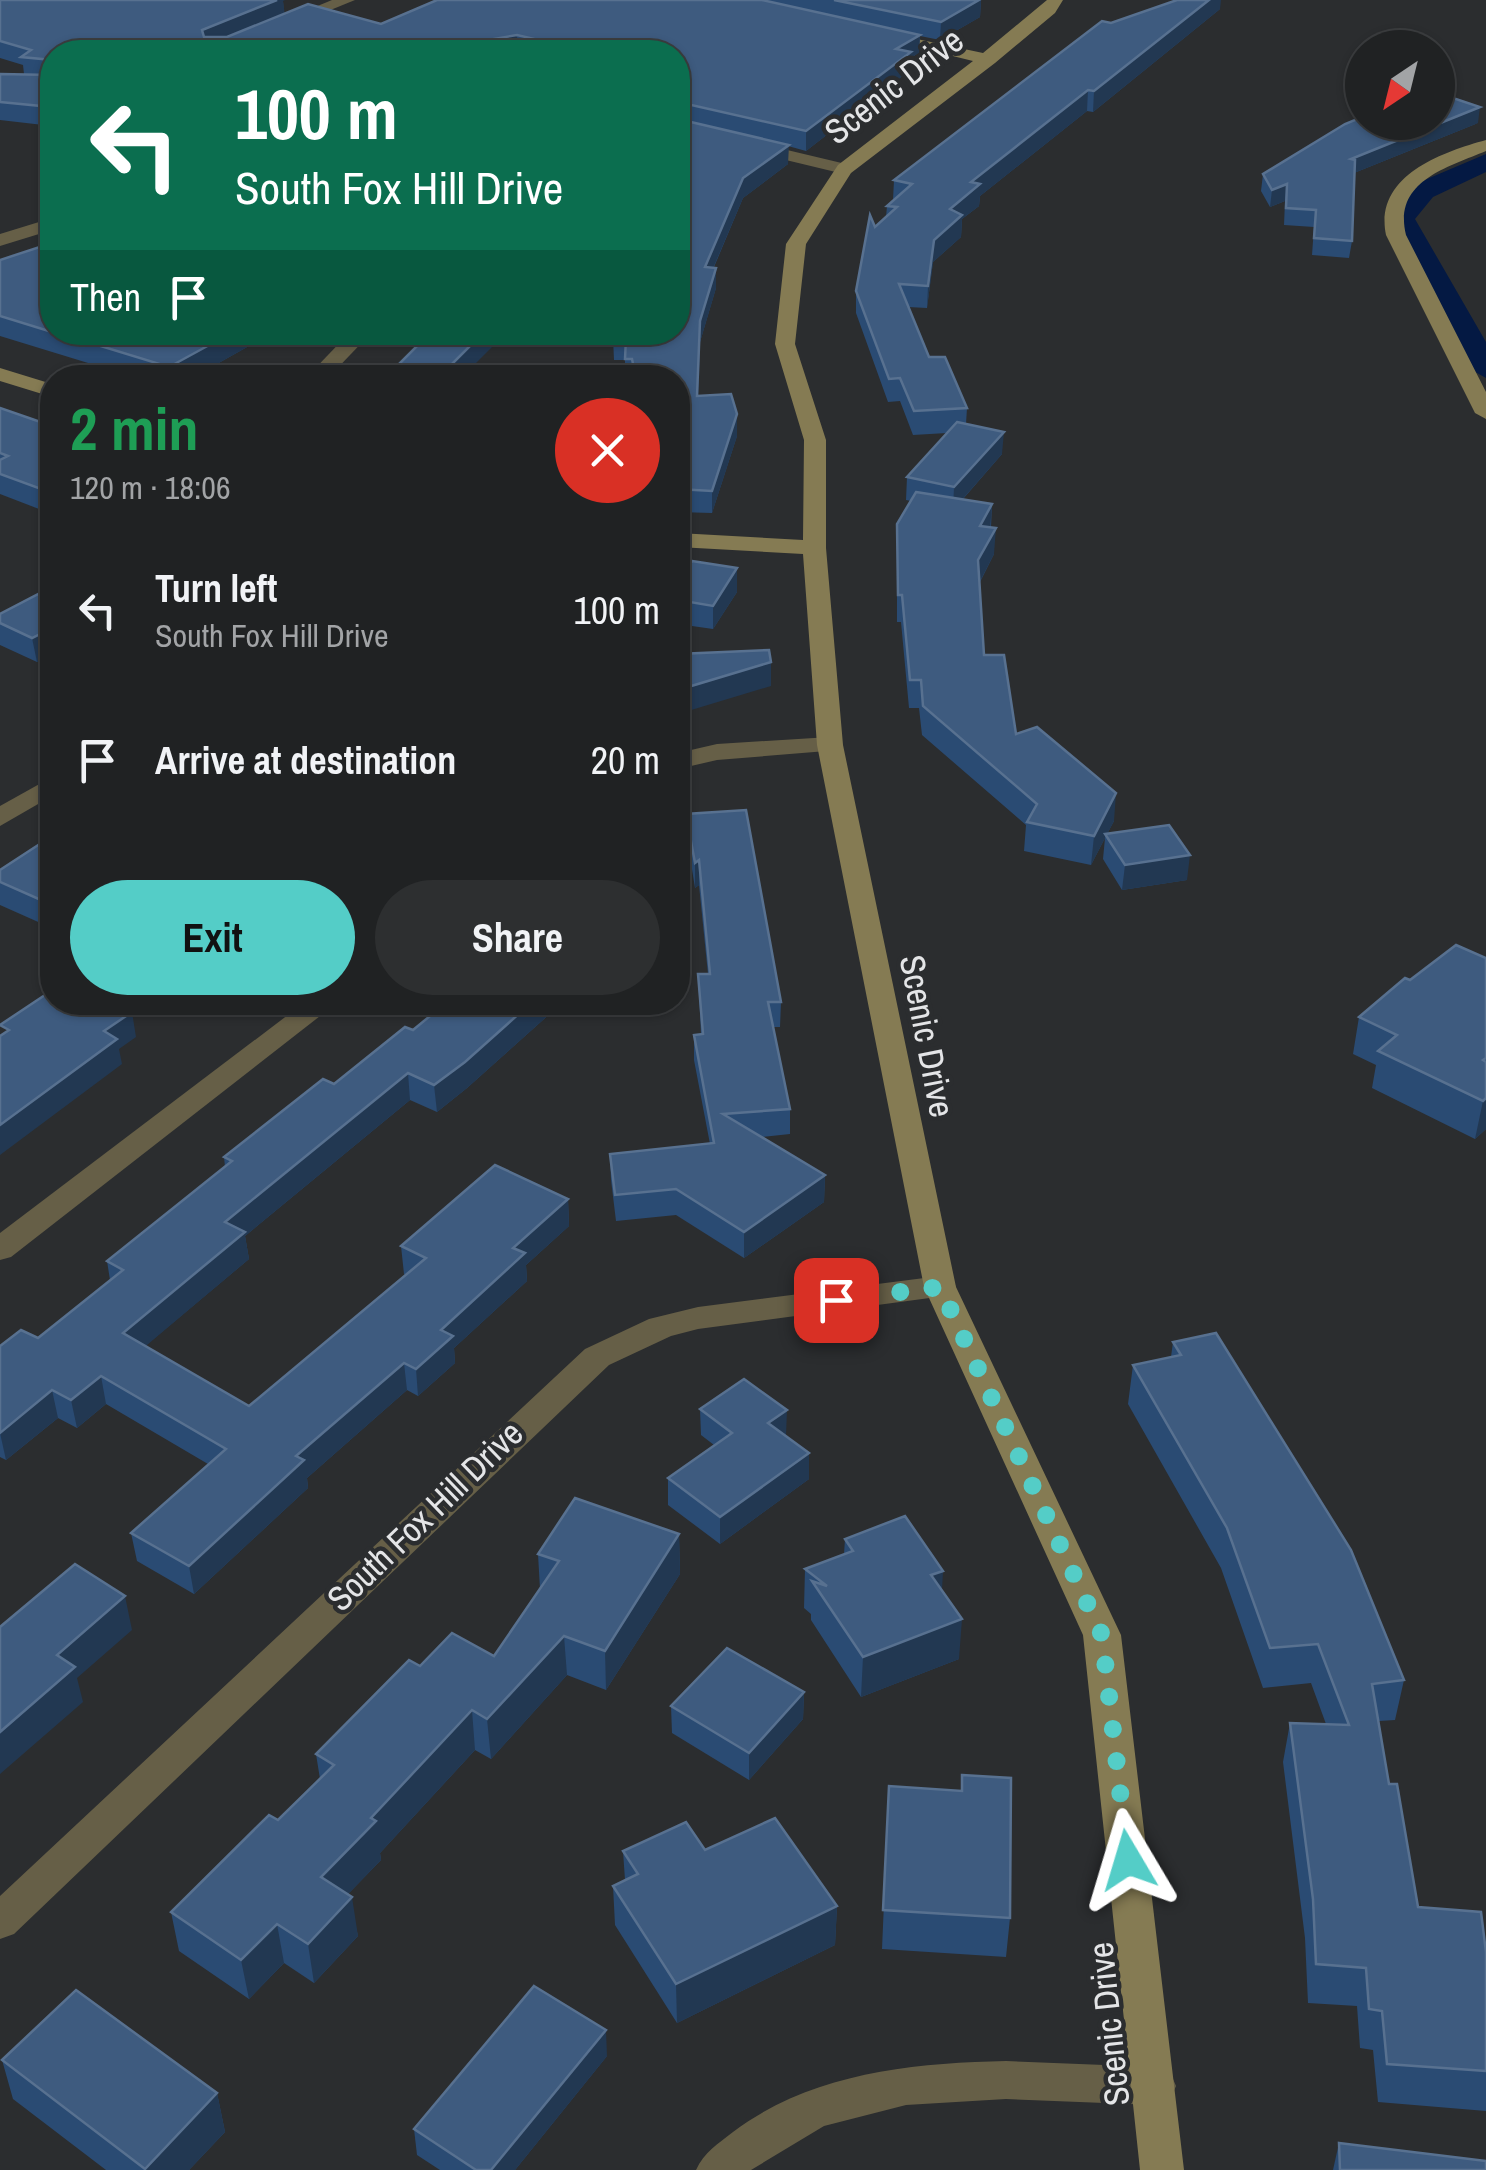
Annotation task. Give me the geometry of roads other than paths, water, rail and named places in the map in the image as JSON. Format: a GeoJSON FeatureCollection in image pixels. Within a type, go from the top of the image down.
{"type":"FeatureCollection","features":[{"type":"Feature","properties":{"kind":"street"},"geometry":{"type":"LineString","coordinates":[[245,40],[348,0]]}},
{"type":"Feature","properties":{"kind":"street","name":"Scenic Drive"},"geometry":{"type":"LineString","coordinates":[[1054,0],[1049,10],[844,169],[796,244],[785,344],[815,440],[814,548],[830,746],[940,1287],[1102,1635],[1162,2170]]}},
{"type":"Feature","properties":{"kind":"street"},"geometry":{"type":"LineString","coordinates":[[858,32],[988,59]]}},
{"type":"Feature","properties":{"kind":"street"},"geometry":{"type":"LineString","coordinates":[[690,132],[844,169]]}},
{"type":"Feature","properties":{"kind":"street"},"geometry":{"type":"LineString","coordinates":[[1486,146],[1414,178],[1402,188],[1390,210],[1396,235],[1486,413]]}},
{"type":"Feature","properties":{"kind":"street"},"geometry":{"type":"LineString","coordinates":[[0,240],[40,228]]}},
{"type":"Feature","properties":{"kind":"street"},"geometry":{"type":"LineString","coordinates":[[329,365],[349,345]]}},
{"type":"Feature","properties":{"kind":"street"},"geometry":{"type":"LineString","coordinates":[[0,374],[40,387]]}},
{"type":"Feature","properties":{"kind":"street"},"geometry":{"type":"LineString","coordinates":[[690,541],[814,548]]}},
{"type":"Feature","properties":{"kind":"street"},"geometry":{"type":"LineString","coordinates":[[690,758],[717,752],[830,746]]}},
{"type":"Feature","properties":{"kind":"street"},"geometry":{"type":"LineString","coordinates":[[0,818],[40,793]]}},
{"type":"Feature","properties":{"kind":"street"},"geometry":{"type":"LineString","coordinates":[[0,1248],[307,1015]]}},
{"type":"Feature","properties":{"kind":"street","name":"South Fox Hill Drive"},"geometry":{"type":"LineString","coordinates":[[0,1922],[596,1357],[644,1333],[698,1318],[940,1287]]}},
{"type":"Feature","properties":{"kind":"street"},"geometry":{"type":"LineString","coordinates":[[718,2170],[766,2133],[801,2116],[888,2086],[958,2080],[1155,2086]]}},
{"type":"Feature","properties":{"kind":"waterway"},"geometry":{"type":"LineString","coordinates":[[1486,162],[1423,191],[1401,219],[1486,369]]}}]}
